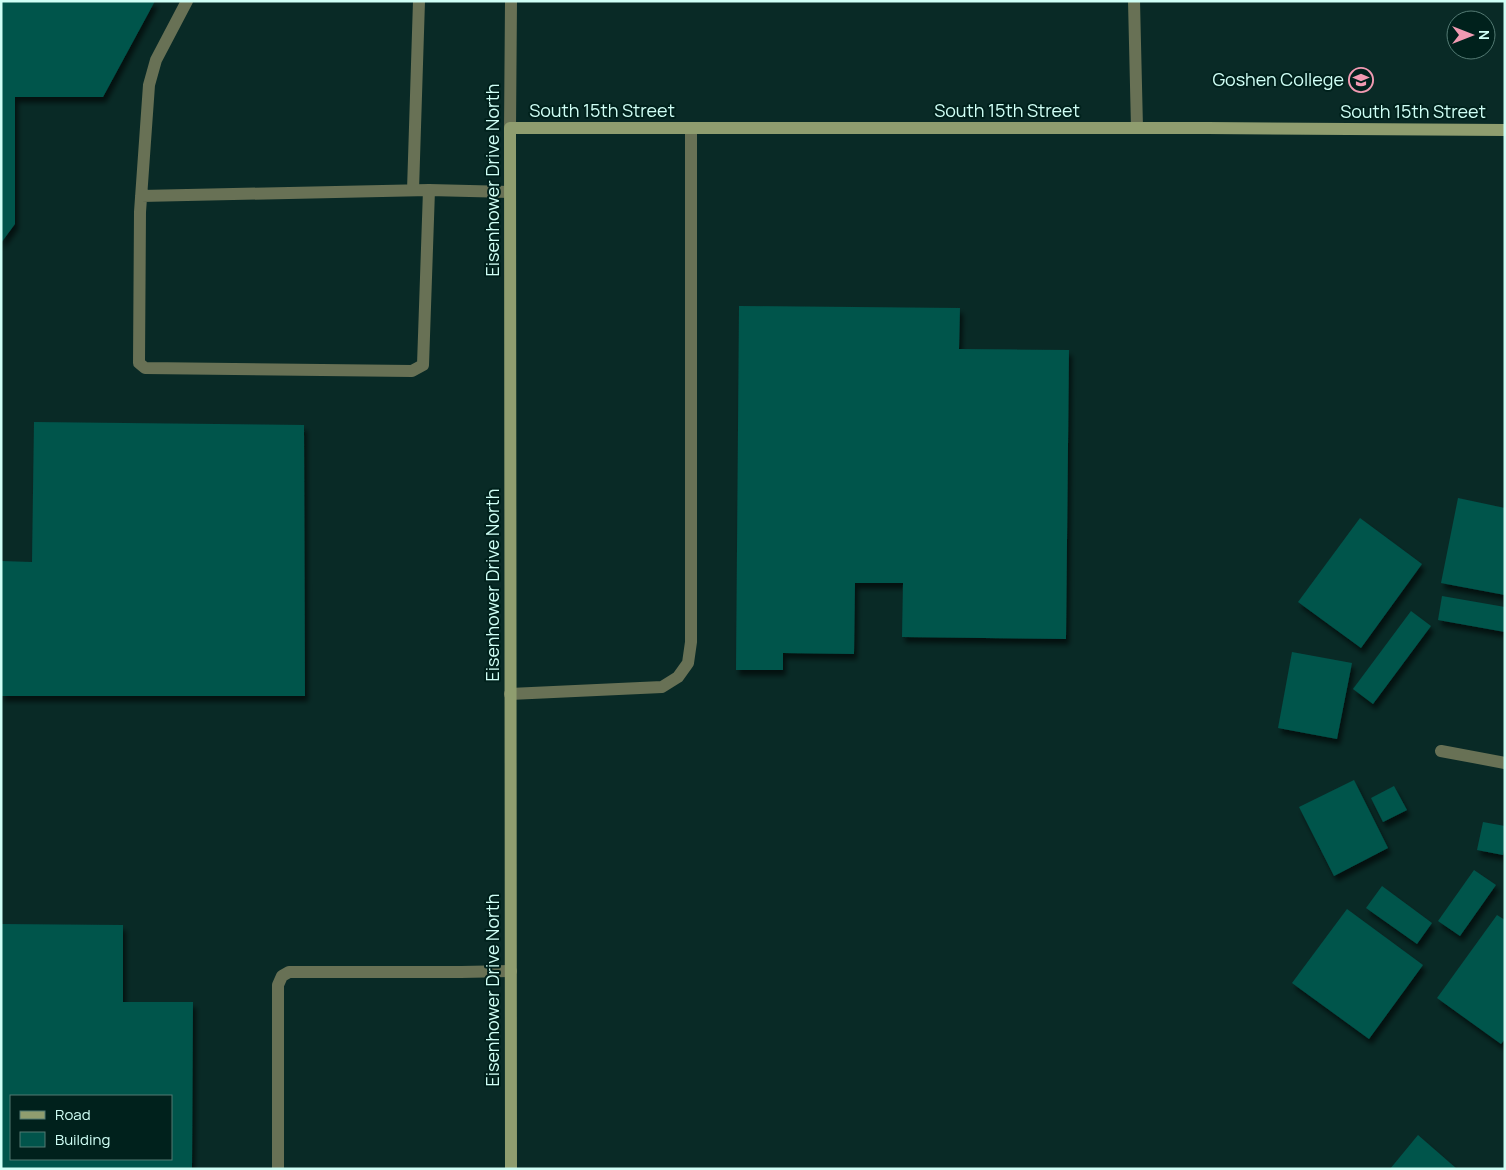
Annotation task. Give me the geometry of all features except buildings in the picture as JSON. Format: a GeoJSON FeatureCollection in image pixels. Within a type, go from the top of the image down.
{"type":"FeatureCollection","features":[{"type":"Feature","properties":{"kind":"street"},"geometry":{"type":"LineString","coordinates":[[187,1],[156,60],[149,84],[141,196],[140,363],[145,368],[412,371],[423,366],[429,190]]}},
{"type":"Feature","properties":{"kind":"street"},"geometry":{"type":"LineString","coordinates":[[413,190],[418,1]]}},
{"type":"Feature","properties":{"kind":"street","name":"Eisenhower Drive North"},"geometry":{"type":"LineString","coordinates":[[511,1],[511,1169]]}},
{"type":"Feature","properties":{"kind":"street"},"geometry":{"type":"LineString","coordinates":[[1134,1],[1137,128]]}},
{"type":"Feature","properties":{"kind":"street","name":"South 15th Street"},"geometry":{"type":"LineString","coordinates":[[510,128],[1505,130]]}},
{"type":"Feature","properties":{"kind":"street"},"geometry":{"type":"LineString","coordinates":[[510,694],[662,687],[678,677],[688,664],[690,642],[692,128]]}},
{"type":"Feature","properties":{"kind":"street"},"geometry":{"type":"LineString","coordinates":[[141,196],[413,190],[510,192]]}},
{"type":"Feature","properties":{"kind":"street"},"geometry":{"type":"LineString","coordinates":[[1441,751],[1505,763]]}},
{"type":"Feature","properties":{"kind":"street"},"geometry":{"type":"LineString","coordinates":[[278,1169],[278,986],[282,976],[289,972],[511,971]]}},
{"type":"Feature","properties":{"kind":"place","name":"Goshen College"},"geometry":{"type":"Point","coordinates":[1361,80]}}]}
